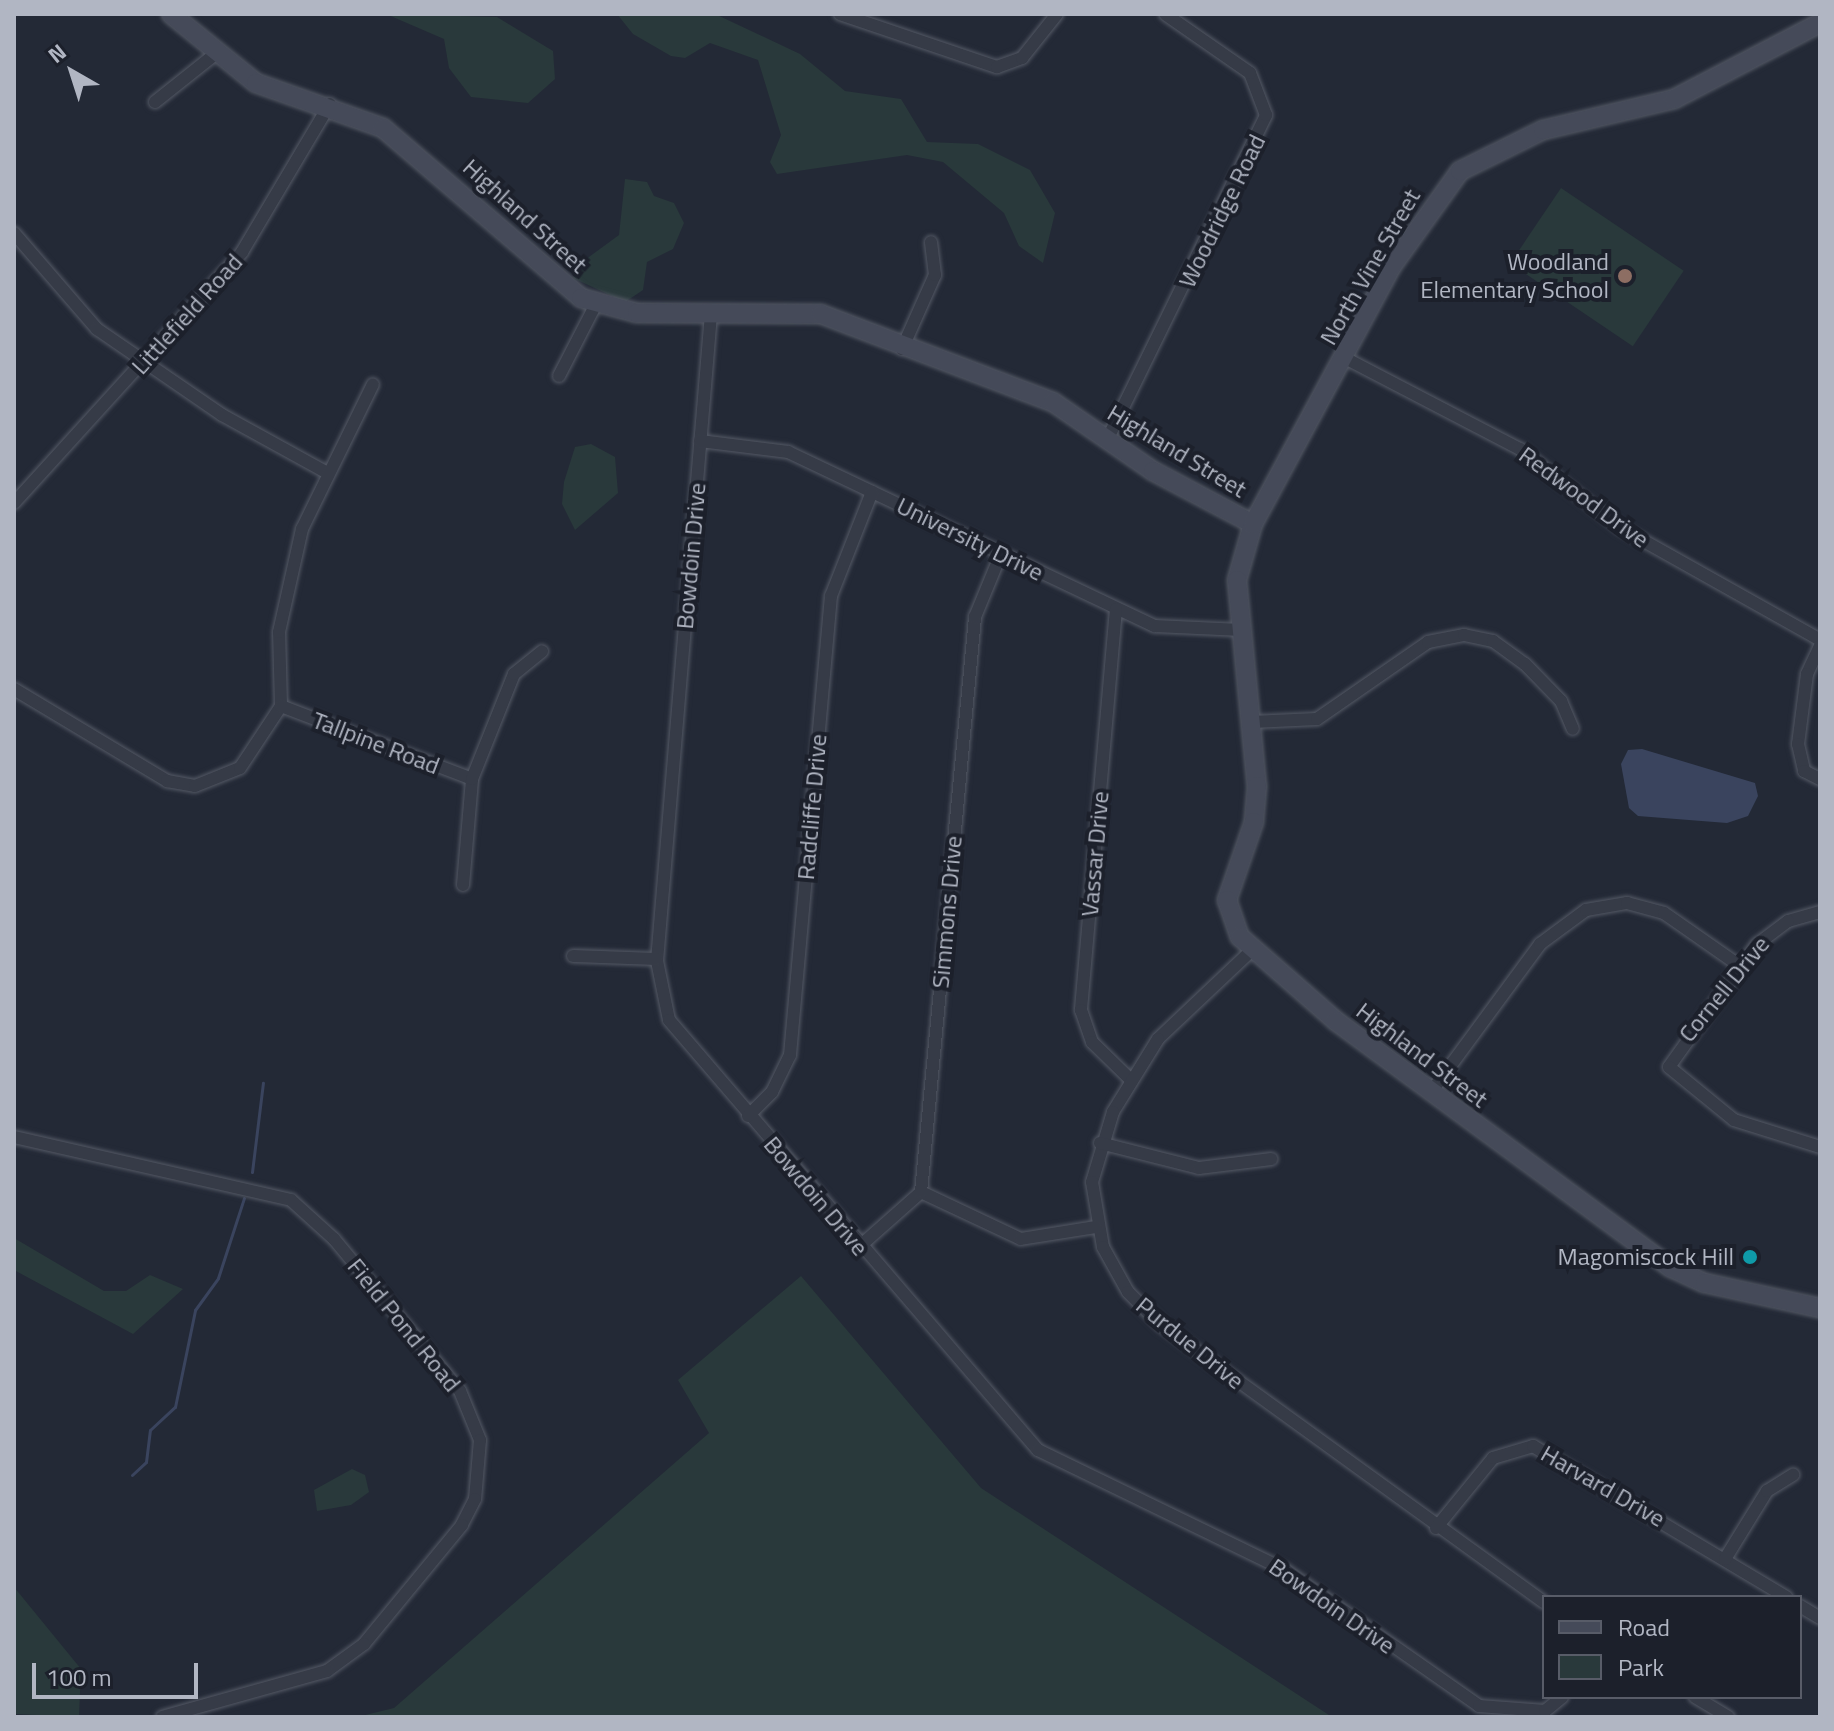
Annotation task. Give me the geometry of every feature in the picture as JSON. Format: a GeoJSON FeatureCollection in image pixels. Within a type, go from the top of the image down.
{"type":"FeatureCollection","features":[{"type":"Feature","properties":{"kind":"street","name":"Highland Street"},"geometry":{"type":"LineString","coordinates":[[171,14],[214,55],[264,87],[330,104],[398,138],[567,289],[596,304],[637,313],[821,314],[902,349],[1053,402],[1107,440],[1253,524],[1238,567],[1241,630],[1252,722],[1255,816],[1227,904],[1252,950],[1431,1092],[1675,1270],[1820,1308]]}},
{"type":"Feature","properties":{"kind":"street"},"geometry":{"type":"LineString","coordinates":[[840,14],[997,67],[1022,58],[1057,14]]}},
{"type":"Feature","properties":{"kind":"street","name":"Woodridge Road"},"geometry":{"type":"LineString","coordinates":[[1107,440],[1266,115],[1250,73],[1165,14]]}},
{"type":"Feature","properties":{"kind":"street","name":"North Vine Street"},"geometry":{"type":"LineString","coordinates":[[1253,524],[1422,217],[1460,171],[1543,130],[1674,99],[1820,23]]}},
{"type":"Feature","properties":{"kind":"street"},"geometry":{"type":"LineString","coordinates":[[155,102],[214,55]]}},
{"type":"Feature","properties":{"kind":"street","name":"Littlefield Road"},"geometry":{"type":"LineString","coordinates":[[14,503],[260,229],[330,104]]}},
{"type":"Feature","properties":{"kind":"street"},"geometry":{"type":"LineString","coordinates":[[14,233],[97,329],[146,359],[222,415],[324,471]]}},
{"type":"Feature","properties":{"kind":"street"},"geometry":{"type":"LineString","coordinates":[[902,349],[935,275],[931,242]]}},
{"type":"Feature","properties":{"kind":"street"},"geometry":{"type":"LineString","coordinates":[[559,376],[596,304]]}},
{"type":"Feature","properties":{"kind":"street","name":"Bowdoin Drive"},"geometry":{"type":"LineString","coordinates":[[711,314],[657,959],[668,1019],[859,1247],[1045,1455],[1293,1574],[1464,1699],[1497,1712],[1545,1714],[1560,1699]]}},
{"type":"Feature","properties":{"kind":"street","name":"Redwood Drive"},"geometry":{"type":"LineString","coordinates":[[1345,358],[1520,449],[1619,527],[1820,643]]}},
{"type":"Feature","properties":{"kind":"street"},"geometry":{"type":"LineString","coordinates":[[14,689],[134,764],[195,786],[240,768],[281,706],[282,616],[324,471],[373,384]]}},
{"type":"Feature","properties":{"kind":"street","name":"University Drive"},"geometry":{"type":"LineString","coordinates":[[700,441],[780,449],[1163,629],[1241,630]]}},
{"type":"Feature","properties":{"kind":"street","name":"Radcliffe Drive"},"geometry":{"type":"LineString","coordinates":[[748,1116],[776,1085],[790,1055],[831,596],[872,492]]}},
{"type":"Feature","properties":{"kind":"street","name":"Simmons Drive"},"geometry":{"type":"LineString","coordinates":[[921,1192],[975,617],[1001,554]]}},
{"type":"Feature","properties":{"kind":"street","name":"Vassar Drive"},"geometry":{"type":"LineString","coordinates":[[1116,609],[1081,1010],[1096,1048],[1131,1080]]}},
{"type":"Feature","properties":{"kind":"street"},"geometry":{"type":"LineString","coordinates":[[1252,722],[1317,719],[1428,642],[1464,635],[1493,641],[1525,664],[1561,701],[1573,729]]}},
{"type":"Feature","properties":{"kind":"street"},"geometry":{"type":"LineString","coordinates":[[1820,643],[1800,713],[1804,772],[1820,779]]}},
{"type":"Feature","properties":{"kind":"street"},"geometry":{"type":"LineString","coordinates":[[463,885],[472,779],[514,674],[542,651]]}},
{"type":"Feature","properties":{"kind":"street","name":"Tallpine Road"},"geometry":{"type":"LineString","coordinates":[[281,706],[472,779]]}},
{"type":"Feature","properties":{"kind":"street"},"geometry":{"type":"LineString","coordinates":[[1431,1092],[1540,944],[1586,910],[1627,903],[1664,913],[1740,966]]}},
{"type":"Feature","properties":{"kind":"street","name":"Cornell Drive"},"geometry":{"type":"LineString","coordinates":[[1820,912],[1778,926],[1740,966],[1675,1051],[1671,1072],[1745,1126],[1820,1147]]}},
{"type":"Feature","properties":{"kind":"street","name":"Purdue Drive"},"geometry":{"type":"LineString","coordinates":[[1252,950],[1171,1024],[1131,1080],[1100,1143],[1092,1182],[1096,1227],[1113,1268],[1144,1310],[1436,1528],[1542,1601]]}},
{"type":"Feature","properties":{"kind":"street"},"geometry":{"type":"LineString","coordinates":[[573,956],[657,959]]}},
{"type":"Feature","properties":{"kind":"street","name":"Field Pond Road"},"geometry":{"type":"LineString","coordinates":[[14,1137],[291,1200],[334,1239],[460,1391],[480,1440],[475,1499],[462,1525],[364,1644],[327,1671],[162,1717]]}},
{"type":"Feature","properties":{"kind":"street"},"geometry":{"type":"LineString","coordinates":[[1100,1143],[1199,1168],[1271,1159]]}},
{"type":"Feature","properties":{"kind":"street"},"geometry":{"type":"LineString","coordinates":[[859,1247],[921,1192],[1021,1239],[1096,1227]]}},
{"type":"Feature","properties":{"kind":"street","name":"Harvard Drive"},"geometry":{"type":"LineString","coordinates":[[1436,1528],[1493,1458],[1533,1446],[1783,1595]]}},
{"type":"Feature","properties":{"kind":"street"},"geometry":{"type":"LineString","coordinates":[[1725,1559],[1767,1491],[1793,1475]]}},
{"type":"Feature","properties":{"kind":"street"},"geometry":{"type":"LineString","coordinates":[[1802,1607],[1820,1618]]}},
{"type":"Feature","properties":{"kind":"street"},"geometry":{"type":"LineString","coordinates":[[1698,1699],[1728,1717]]}},
{"type":"Feature","properties":{"kind":"green space"},"geometry":{"type":"Polygon","coordinates":[[[386,14],[497,17],[553,51],[555,79],[528,103],[471,97],[449,68],[444,39],[386,14]]]}},
{"type":"Feature","properties":{"kind":"green space"},"geometry":{"type":"Polygon","coordinates":[[[617,14],[715,14],[800,54],[845,91],[901,99],[927,142],[978,144],[1030,170],[1055,213],[1043,263],[1019,246],[1004,213],[943,162],[907,155],[777,174],[770,162],[781,135],[758,60],[710,43],[685,58],[671,56],[633,34],[617,14]]]}},
{"type":"Feature","properties":{"kind":"green space"},"geometry":{"type":"Polygon","coordinates":[[[625,179],[647,182],[654,196],[674,203],[684,223],[673,249],[647,262],[643,290],[625,302],[573,278],[578,265],[619,235],[625,179]]]}},
{"type":"Feature","properties":{"kind":"green space"},"geometry":{"type":"Polygon","coordinates":[[[1561,188],[1684,271],[1633,346],[1510,263],[1561,188]]]}},
{"type":"Feature","properties":{"kind":"green space"},"geometry":{"type":"Polygon","coordinates":[[[591,444],[615,457],[618,493],[575,530],[562,504],[564,482],[575,447],[591,444]]]}},
{"type":"Feature","properties":{"kind":"green space"},"geometry":{"type":"Polygon","coordinates":[[[14,1238],[104,1291],[126,1291],[150,1275],[183,1289],[133,1334],[14,1270],[14,1238]]]}},
{"type":"Feature","properties":{"kind":"green space"},"geometry":{"type":"Polygon","coordinates":[[[801,1276],[981,1488],[1332,1717],[357,1717],[394,1708],[709,1433],[678,1380],[801,1276]]]}},
{"type":"Feature","properties":{"kind":"green space"},"geometry":{"type":"Polygon","coordinates":[[[352,1469],[365,1475],[369,1492],[351,1505],[317,1511],[314,1490],[352,1469]]]}},
{"type":"Feature","properties":{"kind":"green space"},"geometry":{"type":"Polygon","coordinates":[[[14,1587],[81,1669],[79,1717],[14,1714],[14,1587]]]}},
{"type":"Feature","properties":{"kind":"water"},"geometry":{"type":"Polygon","coordinates":[[[1642,749],[1755,783],[1758,796],[1748,816],[1727,823],[1638,816],[1629,808],[1621,764],[1628,750],[1642,749]]]}},
{"type":"Feature","properties":{"kind":"waterway"},"geometry":{"type":"LineString","coordinates":[[252,1172],[263,1083]]}},
{"type":"Feature","properties":{"kind":"waterway"},"geometry":{"type":"LineString","coordinates":[[132,1475],[146,1462],[150,1430],[175,1407],[195,1310],[218,1278],[244,1198]]}},
{"type":"Feature","properties":{"kind":"place","name":"Woodland Elementary School"},"geometry":{"type":"Point","coordinates":[1625,276]}},
{"type":"Feature","properties":{"kind":"place","name":"Magomiscock Hill"},"geometry":{"type":"Point","coordinates":[1750,1257]}}]}
